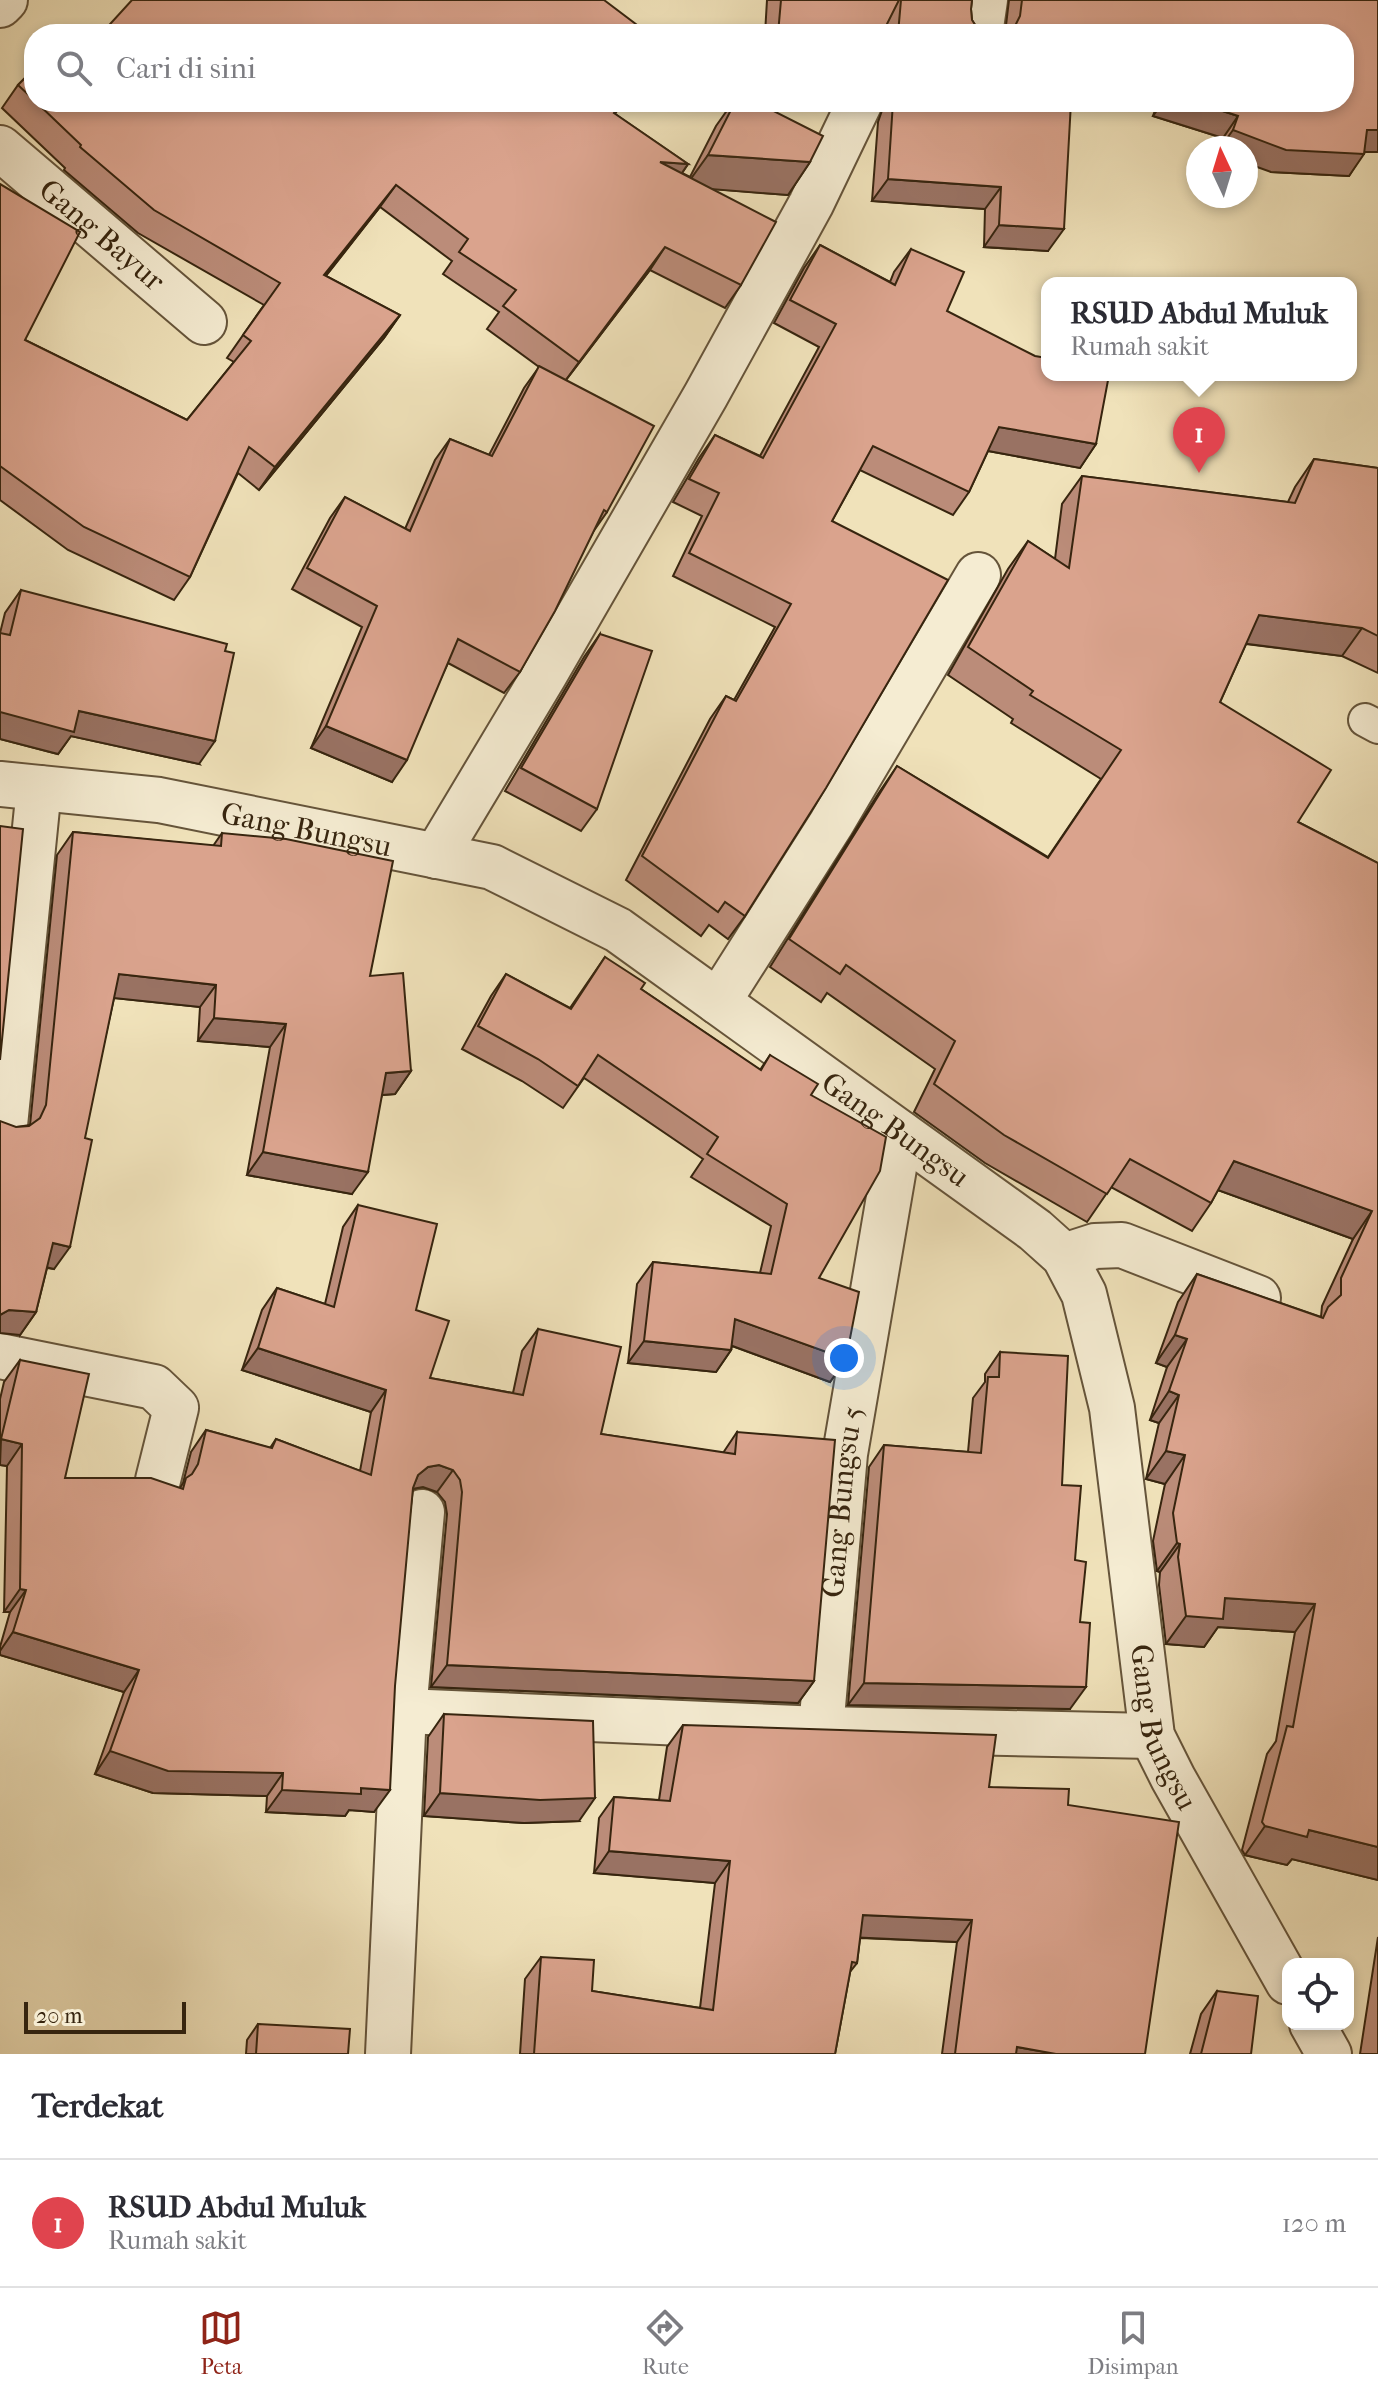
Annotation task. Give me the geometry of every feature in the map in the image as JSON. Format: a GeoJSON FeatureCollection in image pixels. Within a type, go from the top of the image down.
{"type":"FeatureCollection","features":[{"type":"Feature","properties":{"kind":"street"},"geometry":{"type":"LineString","coordinates":[[0,5],[5,0]]}},
{"type":"Feature","properties":{"kind":"street"},"geometry":{"type":"LineString","coordinates":[[981,24],[985,0]]}},
{"type":"Feature","properties":{"kind":"street"},"geometry":{"type":"LineString","coordinates":[[436,856],[706,395],[811,204],[855,112]]}},
{"type":"Feature","properties":{"kind":"street","name":"Gang Bayur"},"geometry":{"type":"LineString","coordinates":[[0,148],[204,322]]}},
{"type":"Feature","properties":{"kind":"street"},"geometry":{"type":"LineString","coordinates":[[718,1002],[831,824],[978,575]]}},
{"type":"Feature","properties":{"kind":"street"},"geometry":{"type":"LineString","coordinates":[[0,1124],[5,1125],[20,786]]}},
{"type":"Feature","properties":{"kind":"street","name":"Gang Bungsu"},"geometry":{"type":"LineString","coordinates":[[20,786],[159,800],[492,867],[618,930],[1035,1230],[1064,1256],[1084,1294],[1112,1408],[1152,1736],[1282,1971]]}},
{"type":"Feature","properties":{"kind":"street","name":"Gang Bungsu 5"},"geometry":{"type":"LineString","coordinates":[[821,1729],[845,1454],[900,1133]]}},
{"type":"Feature","properties":{"kind":"street"},"geometry":{"type":"LineString","coordinates":[[1064,1256],[1095,1246],[1122,1245],[1298,1313]]}},
{"type":"Feature","properties":{"kind":"street"},"geometry":{"type":"LineString","coordinates":[[0,1356],[154,1387],[176,1408],[158,1480]]}},
{"type":"Feature","properties":{"kind":"street"},"geometry":{"type":"LineString","coordinates":[[388,2054],[404,1711],[422,1512]]}},
{"type":"Feature","properties":{"kind":"street"},"geometry":{"type":"LineString","coordinates":[[404,1711],[821,1729],[1152,1736]]}},
{"type":"Feature","properties":{"kind":"street"},"geometry":{"type":"LineString","coordinates":[[1315,2030],[1329,2054]]}},
{"type":"Feature","properties":{"kind":"building"},"geometry":{"type":"Polygon","coordinates":[[[132,0],[604,0],[636,24],[110,24],[132,0]]]}},
{"type":"Feature","properties":{"kind":"building"},"geometry":{"type":"Polygon","coordinates":[[[781,0],[899,0],[887,24],[779,24],[781,0]]]}},
{"type":"Feature","properties":{"kind":"building"},"geometry":{"type":"Polygon","coordinates":[[[901,0],[972,0],[975,24],[899,24],[901,0]]]}},
{"type":"Feature","properties":{"kind":"building"},"geometry":{"type":"Polygon","coordinates":[[[1022,0],[1378,0],[1378,130],[1367,130],[1364,154],[1286,150],[1258,139],[1258,136],[1233,130],[1238,116],[1226,112],[1354,112],[1354,24],[1016,24],[1022,0]]]}},
{"type":"Feature","properties":{"kind":"building"},"geometry":{"type":"Polygon","coordinates":[[[46,112],[615,112],[688,164],[660,162],[776,222],[741,285],[665,247],[579,362],[503,306],[516,290],[459,252],[468,239],[396,185],[324,275],[400,315],[275,467],[249,447],[190,577],[84,527],[0,466],[0,184],[80,232],[25,340],[187,420],[251,341],[243,335],[280,283],[154,210],[46,112]]]}},
{"type":"Feature","properties":{"kind":"building"},"geometry":{"type":"Polygon","coordinates":[[[730,112],[776,112],[823,136],[810,162],[708,155],[730,112]]]}},
{"type":"Feature","properties":{"kind":"building"},"geometry":{"type":"Polygon","coordinates":[[[892,112],[1070,112],[1064,229],[999,225],[1001,187],[888,179],[892,112]]]}},
{"type":"Feature","properties":{"kind":"building"},"geometry":{"type":"Polygon","coordinates":[[[820,245],[895,285],[911,249],[964,272],[947,311],[1041,357],[1041,381],[1108,381],[1096,444],[999,427],[969,492],[873,446],[832,521],[948,580],[826,788],[745,916],[725,902],[718,912],[642,856],[726,696],[736,701],[791,604],[689,553],[719,493],[689,479],[715,435],[763,458],[836,324],[790,300],[820,245]]]}},
{"type":"Feature","properties":{"kind":"building"},"geometry":{"type":"Polygon","coordinates":[[[539,366],[654,426],[607,512],[604,510],[555,611],[520,672],[458,639],[407,760],[326,726],[377,606],[307,568],[345,497],[410,531],[450,439],[492,456],[539,366]]]}},
{"type":"Feature","properties":{"kind":"building"},"geometry":{"type":"Polygon","coordinates":[[[1314,459],[1378,468],[1378,636],[1362,628],[1259,615],[1220,702],[1331,770],[1298,822],[1378,863],[1378,1847],[1309,1830],[1307,1837],[1265,1826],[1262,1822],[1287,1726],[1293,1727],[1315,1604],[1225,1598],[1223,1619],[1186,1616],[1178,1557],[1180,1544],[1177,1543],[1173,1513],[1185,1455],[1166,1451],[1179,1395],[1169,1391],[1187,1339],[1175,1335],[1197,1274],[1323,1318],[1328,1307],[1341,1295],[1341,1278],[1372,1211],[1234,1161],[1211,1203],[1130,1159],[1107,1194],[1004,1135],[934,1084],[955,1041],[846,965],[840,974],[789,939],[897,766],[1048,858],[1121,750],[1030,695],[1033,691],[968,647],[1028,541],[1069,568],[1082,476],[1295,503],[1314,459]]]}},
{"type":"Feature","properties":{"kind":"building"},"geometry":{"type":"Polygon","coordinates":[[[21,590],[227,644],[225,651],[234,653],[215,741],[79,711],[74,732],[0,712],[0,633],[10,635],[21,590]]]}},
{"type":"Feature","properties":{"kind":"building"},"geometry":{"type":"Polygon","coordinates":[[[600,634],[652,651],[597,809],[521,768],[600,634]]]}},
{"type":"Feature","properties":{"kind":"building"},"geometry":{"type":"Polygon","coordinates":[[[0,826],[23,829],[0,1060],[0,826]]]}},
{"type":"Feature","properties":{"kind":"building"},"geometry":{"type":"Polygon","coordinates":[[[73,832],[221,846],[222,833],[286,839],[393,861],[370,976],[403,973],[411,1071],[386,1073],[368,1172],[263,1152],[286,1024],[214,1018],[216,985],[119,974],[85,1138],[92,1140],[70,1247],[53,1243],[36,1312],[9,1310],[0,1315],[0,1121],[16,1127],[29,1126],[40,1118],[46,1105],[73,832]]]}},
{"type":"Feature","properties":{"kind":"building"},"geometry":{"type":"Polygon","coordinates":[[[605,957],[645,983],[641,989],[761,1070],[770,1055],[818,1084],[811,1095],[886,1137],[880,1171],[819,1278],[859,1292],[846,1359],[735,1319],[731,1350],[644,1341],[653,1262],[771,1274],[787,1204],[707,1154],[718,1137],[598,1055],[578,1086],[538,1059],[478,1026],[506,974],[571,1009],[605,957]]]}},
{"type":"Feature","properties":{"kind":"building"},"geometry":{"type":"Polygon","coordinates":[[[358,1205],[437,1224],[416,1310],[449,1321],[430,1378],[523,1395],[538,1329],[621,1347],[601,1434],[735,1454],[737,1432],[835,1440],[814,1681],[447,1665],[462,1492],[460,1480],[453,1470],[439,1465],[428,1467],[418,1475],[413,1488],[395,1686],[390,1790],[361,1788],[361,1794],[282,1790],[283,1773],[168,1771],[110,1751],[139,1670],[13,1632],[26,1590],[20,1589],[22,1444],[1,1439],[20,1360],[89,1374],[65,1478],[151,1478],[183,1489],[186,1478],[198,1464],[206,1430],[272,1448],[276,1439],[371,1475],[386,1390],[258,1348],[277,1288],[334,1307],[358,1205]]]}},
{"type":"Feature","properties":{"kind":"building"},"geometry":{"type":"Polygon","coordinates":[[[1000,1352],[1068,1356],[1062,1485],[1081,1486],[1075,1560],[1086,1562],[1080,1622],[1090,1623],[1086,1687],[864,1683],[884,1445],[981,1453],[988,1377],[999,1377],[1000,1352]]]}},
{"type":"Feature","properties":{"kind":"building"},"geometry":{"type":"Polygon","coordinates":[[[444,1714],[593,1721],[595,1798],[540,1800],[440,1793],[444,1714]]]}},
{"type":"Feature","properties":{"kind":"building"},"geometry":{"type":"Polygon","coordinates":[[[683,1725],[996,1735],[989,1787],[1069,1789],[1068,1805],[1179,1822],[1145,2054],[1056,2054],[1017,2047],[1016,2054],[955,2054],[972,1920],[863,1915],[857,1963],[852,1962],[835,2054],[534,2054],[541,1957],[594,1960],[592,1991],[713,2010],[730,1861],[609,1851],[614,1797],[670,1801],[683,1725]]]}},
{"type":"Feature","properties":{"kind":"building"},"geometry":{"type":"Polygon","coordinates":[[[1217,1991],[1258,1996],[1251,2054],[1201,2054],[1217,1991]]]}},
{"type":"Feature","properties":{"kind":"building"},"geometry":{"type":"Polygon","coordinates":[[[258,2024],[350,2029],[348,2054],[256,2054],[258,2024]]]}},
{"type":"Feature","properties":{"kind":"place","name":"RSUD Abdul Muluk"},"geometry":{"type":"Point","coordinates":[1199,473]}}]}
